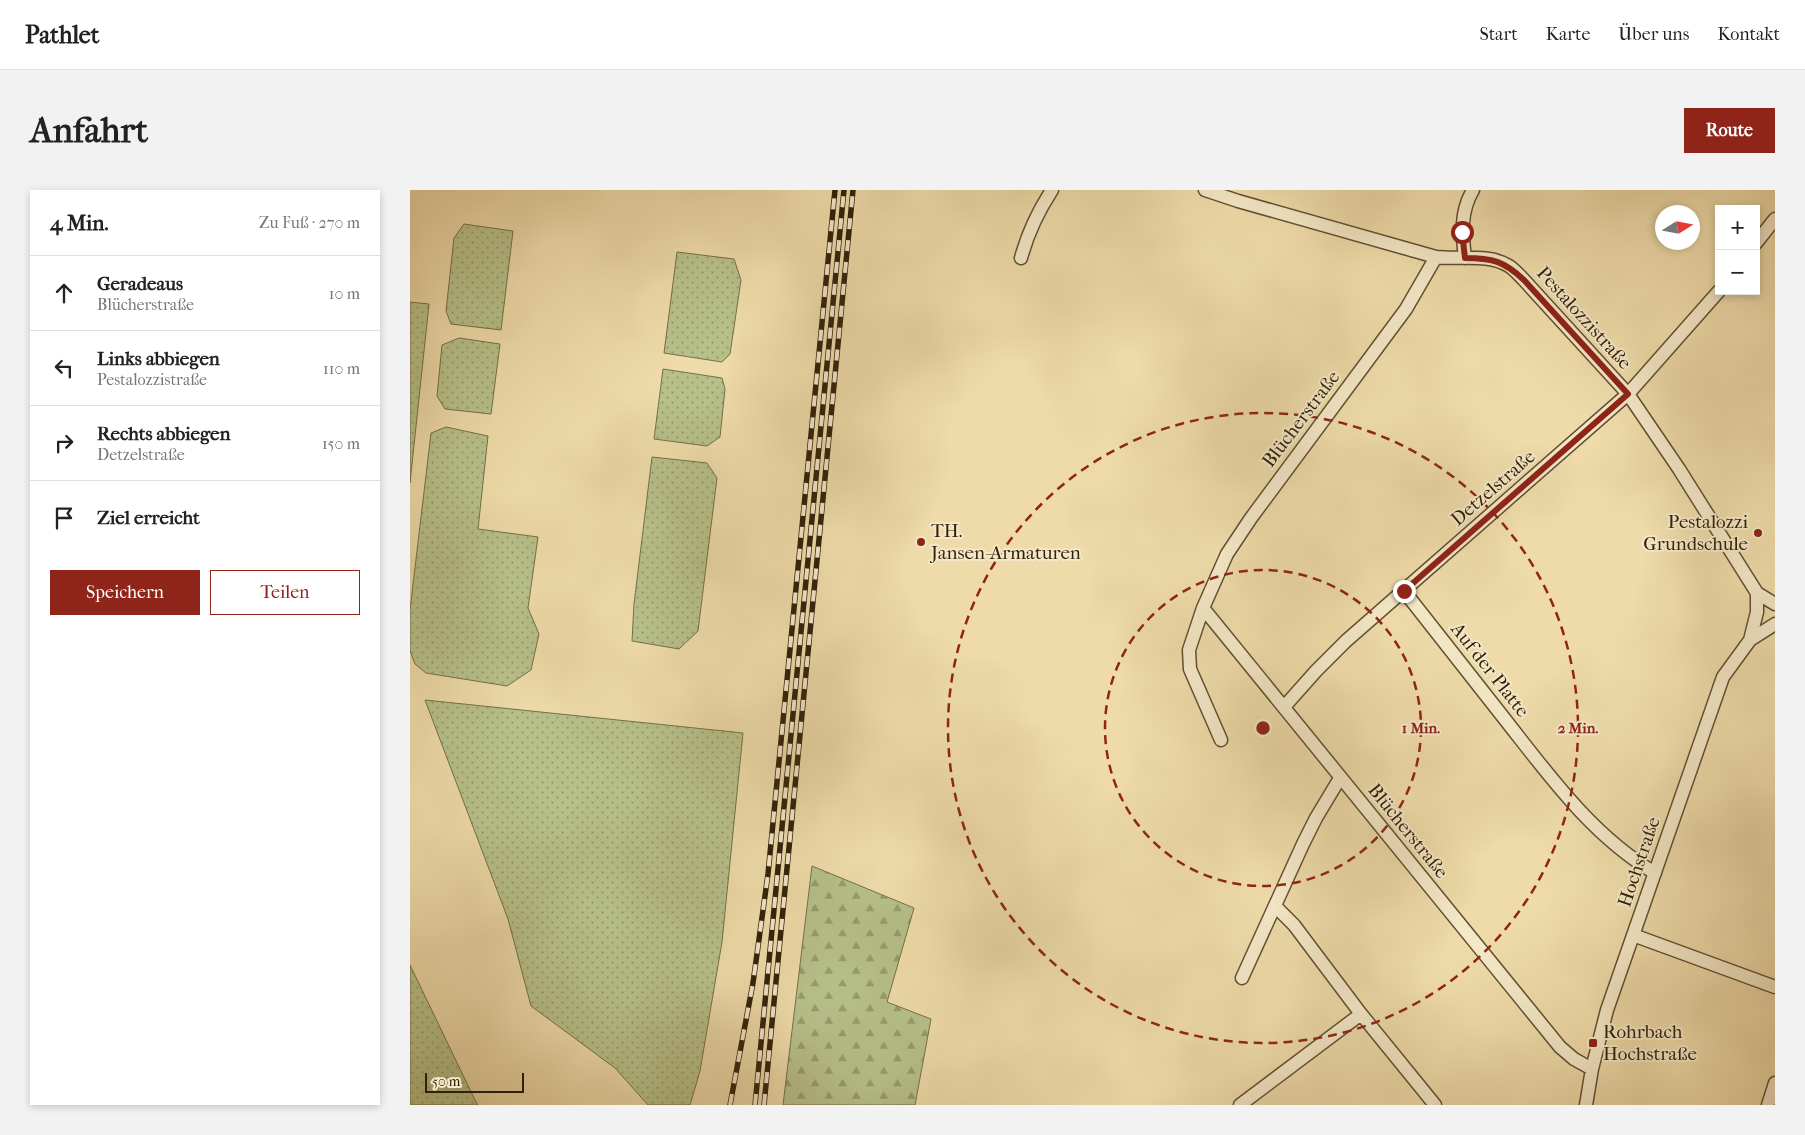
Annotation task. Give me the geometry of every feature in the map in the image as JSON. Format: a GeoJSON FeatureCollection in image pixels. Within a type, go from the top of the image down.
{"type":"FeatureCollection","features":[{"type":"Feature","properties":{"kind":"street"},"geometry":{"type":"LineString","coordinates":[[1021,258],[1036,215],[1052,190]]}},
{"type":"Feature","properties":{"kind":"street","name":"Pestalozzistraße"},"geometry":{"type":"LineString","coordinates":[[1205,190],[1436,257],[1484,258],[1498,261],[1510,267],[1628,394],[1679,469],[1756,593],[1775,604]]}},
{"type":"Feature","properties":{"kind":"street"},"geometry":{"type":"LineString","coordinates":[[1465,258],[1462,232],[1464,214],[1468,199],[1473,190]]}},
{"type":"Feature","properties":{"kind":"street"},"geometry":{"type":"LineString","coordinates":[[1760,238],[1775,219]]}},
{"type":"Feature","properties":{"kind":"street","name":"Blücherstraße"},"geometry":{"type":"LineString","coordinates":[[1221,740],[1190,669],[1189,650],[1203,608],[1227,554],[1251,518],[1406,309],[1436,257]]}},
{"type":"Feature","properties":{"kind":"street","name":"Detzelstraße"},"geometry":{"type":"LineString","coordinates":[[1284,707],[1346,641],[1628,394],[1715,295]]}},
{"type":"Feature","properties":{"kind":"street","name":"Auf der Platte"},"geometry":{"type":"LineString","coordinates":[[1404,591],[1521,741],[1584,817],[1621,850],[1655,873]]}},
{"type":"Feature","properties":{"kind":"street","name":"Hochstraße"},"geometry":{"type":"LineString","coordinates":[[1586,1105],[1592,1069],[1607,1010],[1724,677],[1750,640],[1757,612],[1756,593]]}},
{"type":"Feature","properties":{"kind":"street","name":"Blücherstraße"},"geometry":{"type":"LineString","coordinates":[[1203,608],[1560,1047],[1574,1059],[1592,1069]]}},
{"type":"Feature","properties":{"kind":"street","name":"Hochstraße"},"geometry":{"type":"LineString","coordinates":[[1750,640],[1775,624]]}},
{"type":"Feature","properties":{"kind":"street"},"geometry":{"type":"LineString","coordinates":[[1242,978],[1303,844],[1340,778]]}},
{"type":"Feature","properties":{"kind":"street"},"geometry":{"type":"LineString","coordinates":[[1276,906],[1294,926],[1433,1104]]}},
{"type":"Feature","properties":{"kind":"street"},"geometry":{"type":"LineString","coordinates":[[1634,935],[1775,987]]}},
{"type":"Feature","properties":{"kind":"street"},"geometry":{"type":"LineString","coordinates":[[1240,1105],[1361,1014]]}},
{"type":"Feature","properties":{"kind":"street"},"geometry":{"type":"LineString","coordinates":[[1768,1105],[1775,1083]]}},
{"type":"Feature","properties":{"kind":"green space"},"geometry":{"type":"Polygon","coordinates":[[[464,224],[513,231],[501,330],[451,324],[446,311],[454,238],[464,224]]]}},
{"type":"Feature","properties":{"kind":"green space"},"geometry":{"type":"Polygon","coordinates":[[[677,252],[734,259],[741,280],[730,354],[722,362],[664,353],[677,252]]]}},
{"type":"Feature","properties":{"kind":"green space"},"geometry":{"type":"Polygon","coordinates":[[[410,302],[429,304],[410,483],[410,302]]]}},
{"type":"Feature","properties":{"kind":"green space"},"geometry":{"type":"Polygon","coordinates":[[[459,338],[500,344],[491,414],[445,409],[437,396],[442,345],[459,338]]]}},
{"type":"Feature","properties":{"kind":"green space"},"geometry":{"type":"Polygon","coordinates":[[[663,369],[722,378],[725,389],[720,437],[707,446],[654,439],[663,369]]]}},
{"type":"Feature","properties":{"kind":"green space"},"geometry":{"type":"Polygon","coordinates":[[[446,427],[488,436],[478,529],[538,537],[528,608],[539,634],[531,670],[507,686],[426,673],[415,664],[410,651],[410,610],[431,433],[446,427]]]}},
{"type":"Feature","properties":{"kind":"green space"},"geometry":{"type":"Polygon","coordinates":[[[652,457],[707,463],[717,478],[698,631],[679,649],[632,641],[634,604],[652,457]]]}},
{"type":"Feature","properties":{"kind":"green space"},"geometry":{"type":"Polygon","coordinates":[[[425,700],[743,733],[722,942],[700,1071],[690,1105],[648,1105],[615,1068],[531,1006],[508,919],[425,700]]]}},
{"type":"Feature","properties":{"kind":"green space"},"geometry":{"type":"Polygon","coordinates":[[[812,866],[914,908],[887,1002],[931,1019],[915,1105],[783,1105],[812,866]]]}},
{"type":"Feature","properties":{"kind":"green space"},"geometry":{"type":"Polygon","coordinates":[[[410,965],[474,1098],[478,1105],[410,1105],[410,965]]]}},
{"type":"Feature","properties":{"kind":"railway"},"geometry":{"type":"LineString","coordinates":[[730,1105],[753,983],[768,874],[835,190]]}},
{"type":"Feature","properties":{"kind":"railway"},"geometry":{"type":"LineString","coordinates":[[755,1105],[844,190]]}},
{"type":"Feature","properties":{"kind":"railway"},"geometry":{"type":"LineString","coordinates":[[764,1105],[853,190]]}},
{"type":"Feature","properties":{"kind":"place","name":"Pestalozzi Grundschule"},"geometry":{"type":"Point","coordinates":[1758,533]}},
{"type":"Feature","properties":{"kind":"place","name":"TH. Jansen-Armaturen"},"geometry":{"type":"Point","coordinates":[921,542]}},
{"type":"Feature","properties":{"kind":"place","name":"Rohrbach Hochstraße"},"geometry":{"type":"Point","coordinates":[1593,1043]}},
{"type":"Feature","properties":{"kind":"route"},"geometry":{"type":"LineString","coordinates":[[1404,591],[1628,394],[1510,267],[1498,261],[1484,258],[1465,258],[1462,232]]}}]}
